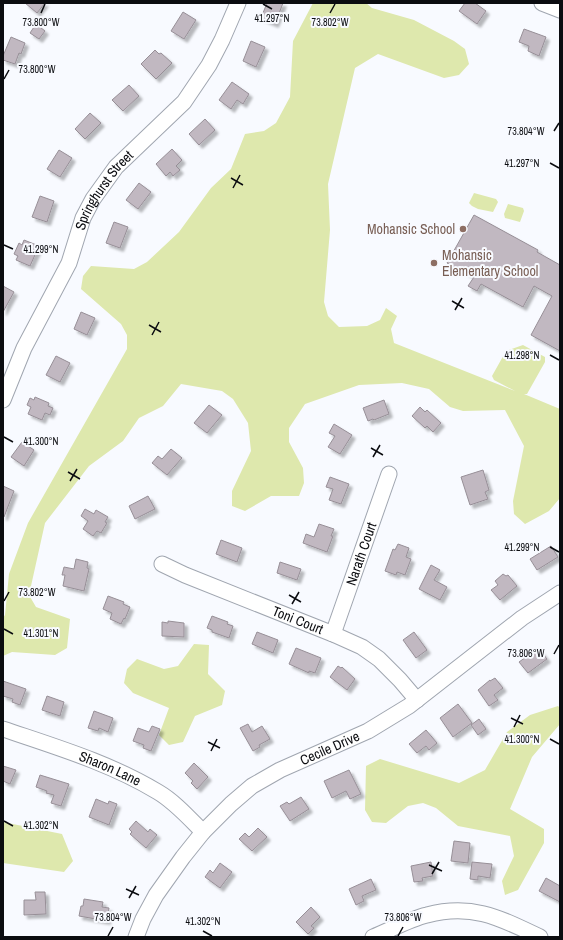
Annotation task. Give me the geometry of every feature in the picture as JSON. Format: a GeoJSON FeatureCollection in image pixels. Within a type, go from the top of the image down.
{"type":"FeatureCollection","features":[{"type":"Feature","properties":{"kind":"street","name":"Springhurst Street"},"geometry":{"type":"LineString","coordinates":[[3,400],[24,348],[69,263],[83,218],[93,199],[116,167],[184,102],[209,65],[238,3]]}},
{"type":"Feature","properties":{"kind":"street"},"geometry":{"type":"LineString","coordinates":[[542,3],[560,10]]}},
{"type":"Feature","properties":{"kind":"street","name":"Narath Court"},"geometry":{"type":"LineString","coordinates":[[333,634],[390,474]]}},
{"type":"Feature","properties":{"kind":"street","name":"Toni Court"},"geometry":{"type":"LineString","coordinates":[[162,564],[185,575],[362,647],[379,659],[417,700]]}},
{"type":"Feature","properties":{"kind":"street","name":"Cecile Drive"},"geometry":{"type":"LineString","coordinates":[[136,937],[143,919],[156,895],[183,857],[204,832],[231,804],[252,786],[280,770],[368,730],[409,706],[522,618],[560,593]]}},
{"type":"Feature","properties":{"kind":"street","name":"Sharon Lane"},"geometry":{"type":"LineString","coordinates":[[3,729],[82,756],[121,772],[159,792],[204,832]]}},
{"type":"Feature","properties":{"kind":"street"},"geometry":{"type":"LineString","coordinates":[[373,937],[426,915],[455,910],[473,911],[490,915],[540,937]]}},
{"type":"Feature","properties":{"kind":"green space"},"geometry":{"type":"Polygon","coordinates":[[[313,3],[366,3],[372,8],[414,20],[454,41],[465,49],[469,64],[459,75],[444,78],[378,54],[355,68],[328,184],[330,230],[324,302],[328,316],[339,327],[367,326],[380,320],[386,308],[397,316],[391,329],[394,343],[515,391],[494,380],[492,376],[506,351],[523,345],[545,357],[545,362],[527,394],[524,394],[560,409],[560,498],[549,511],[525,524],[514,514],[513,501],[524,446],[505,410],[463,411],[450,407],[429,389],[402,383],[359,385],[305,404],[289,428],[289,442],[303,468],[304,483],[299,496],[271,496],[245,511],[232,506],[232,491],[251,451],[248,423],[233,399],[222,391],[181,384],[163,406],[139,418],[123,441],[89,466],[45,523],[29,595],[36,607],[70,619],[67,648],[55,655],[12,652],[3,656],[3,618],[5,615],[9,574],[28,523],[127,349],[127,335],[121,324],[81,289],[83,276],[91,266],[134,269],[147,262],[179,232],[211,188],[231,169],[245,134],[264,131],[276,123],[290,97],[293,41],[313,3]]]}},
{"type":"Feature","properties":{"kind":"green space"},"geometry":{"type":"Polygon","coordinates":[[[474,193],[496,199],[498,202],[493,212],[478,209],[469,203],[474,193]]]}},
{"type":"Feature","properties":{"kind":"green space"},"geometry":{"type":"Polygon","coordinates":[[[508,204],[523,208],[524,211],[520,222],[505,218],[504,214],[508,204]]]}},
{"type":"Feature","properties":{"kind":"green space"},"geometry":{"type":"Polygon","coordinates":[[[194,644],[209,645],[208,674],[225,691],[222,705],[195,716],[183,742],[169,745],[159,735],[169,708],[133,693],[124,683],[127,669],[137,659],[164,669],[178,666],[194,644]]]}},
{"type":"Feature","properties":{"kind":"green space"},"geometry":{"type":"Polygon","coordinates":[[[558,706],[560,708],[560,724],[532,757],[510,809],[544,829],[544,843],[518,890],[505,895],[502,881],[514,856],[510,836],[458,826],[436,808],[423,803],[408,806],[386,823],[372,822],[365,810],[366,766],[380,759],[459,783],[485,770],[507,732],[530,715],[558,706]]]}},
{"type":"Feature","properties":{"kind":"green space"},"geometry":{"type":"Polygon","coordinates":[[[3,822],[62,834],[73,861],[64,872],[3,863],[3,822]]]}},
{"type":"Feature","properties":{"kind":"building"},"geometry":{"type":"Polygon","coordinates":[[[25,3],[45,3],[37,13],[25,3]]]}},
{"type":"Feature","properties":{"kind":"building"},"geometry":{"type":"Polygon","coordinates":[[[267,3],[283,3],[275,24],[261,18],[267,3]]]}},
{"type":"Feature","properties":{"kind":"building"},"geometry":{"type":"Polygon","coordinates":[[[465,3],[475,3],[486,11],[477,24],[459,11],[465,3]]]}},
{"type":"Feature","properties":{"kind":"building"},"geometry":{"type":"Polygon","coordinates":[[[183,12],[196,20],[184,39],[171,31],[183,12]]]}},
{"type":"Feature","properties":{"kind":"building"},"geometry":{"type":"Polygon","coordinates":[[[36,24],[45,31],[39,39],[30,33],[36,24]]]}},
{"type":"Feature","properties":{"kind":"building"},"geometry":{"type":"Polygon","coordinates":[[[524,29],[546,37],[539,56],[528,51],[529,46],[519,42],[524,29]]]}},
{"type":"Feature","properties":{"kind":"building"},"geometry":{"type":"Polygon","coordinates":[[[11,37],[25,43],[15,64],[3,60],[3,56],[11,37]]]}},
{"type":"Feature","properties":{"kind":"building"},"geometry":{"type":"Polygon","coordinates":[[[251,41],[265,47],[256,67],[243,61],[251,41]]]}},
{"type":"Feature","properties":{"kind":"building"},"geometry":{"type":"Polygon","coordinates":[[[155,50],[159,54],[161,53],[172,63],[156,79],[141,64],[155,50]]]}},
{"type":"Feature","properties":{"kind":"building"},"geometry":{"type":"Polygon","coordinates":[[[232,82],[249,94],[243,104],[237,100],[231,109],[219,100],[232,82]]]}},
{"type":"Feature","properties":{"kind":"building"},"geometry":{"type":"Polygon","coordinates":[[[129,85],[139,96],[123,111],[112,100],[129,85]]]}},
{"type":"Feature","properties":{"kind":"building"},"geometry":{"type":"Polygon","coordinates":[[[90,113],[101,123],[85,139],[75,129],[90,113]]]}},
{"type":"Feature","properties":{"kind":"building"},"geometry":{"type":"Polygon","coordinates":[[[205,119],[215,130],[199,145],[189,134],[205,119]]]}},
{"type":"Feature","properties":{"kind":"building"},"geometry":{"type":"Polygon","coordinates":[[[172,149],[182,160],[176,166],[180,170],[173,176],[170,172],[166,176],[156,164],[172,149]]]}},
{"type":"Feature","properties":{"kind":"building"},"geometry":{"type":"Polygon","coordinates":[[[59,150],[72,158],[60,177],[47,169],[59,150]]]}},
{"type":"Feature","properties":{"kind":"building"},"geometry":{"type":"Polygon","coordinates":[[[139,183],[151,192],[138,209],[126,200],[139,183]]]}},
{"type":"Feature","properties":{"kind":"building"},"geometry":{"type":"Polygon","coordinates":[[[40,196],[54,201],[47,222],[32,217],[40,196]]]}},
{"type":"Feature","properties":{"kind":"building","name":"Mohansic Elementary School"},"geometry":{"type":"Polygon","coordinates":[[[474,215],[538,250],[537,252],[560,265],[560,351],[531,335],[552,296],[534,286],[523,307],[481,284],[477,291],[468,286],[474,277],[447,263],[474,215]]]}},
{"type":"Feature","properties":{"kind":"building"},"geometry":{"type":"Polygon","coordinates":[[[114,222],[128,227],[120,248],[106,243],[114,222]]]}},
{"type":"Feature","properties":{"kind":"building"},"geometry":{"type":"Polygon","coordinates":[[[24,240],[39,246],[30,266],[16,260],[18,256],[14,254],[19,243],[22,245],[24,240]]]}},
{"type":"Feature","properties":{"kind":"building"},"geometry":{"type":"Polygon","coordinates":[[[3,286],[14,292],[3,312],[3,286]]]}},
{"type":"Feature","properties":{"kind":"building"},"geometry":{"type":"Polygon","coordinates":[[[81,312],[95,318],[87,335],[74,329],[81,312]]]}},
{"type":"Feature","properties":{"kind":"building"},"geometry":{"type":"Polygon","coordinates":[[[56,356],[70,363],[60,382],[46,375],[56,356]]]}},
{"type":"Feature","properties":{"kind":"building"},"geometry":{"type":"Polygon","coordinates":[[[35,397],[49,403],[48,406],[53,408],[50,415],[45,413],[42,420],[28,414],[31,407],[27,405],[30,398],[34,400],[35,397]]]}},
{"type":"Feature","properties":{"kind":"building"},"geometry":{"type":"Polygon","coordinates":[[[384,400],[389,414],[368,421],[363,408],[384,400]]]}},
{"type":"Feature","properties":{"kind":"building"},"geometry":{"type":"Polygon","coordinates":[[[209,405],[222,415],[207,433],[194,423],[209,405]]]}},
{"type":"Feature","properties":{"kind":"building"},"geometry":{"type":"Polygon","coordinates":[[[420,407],[425,412],[427,410],[441,423],[433,432],[427,426],[425,428],[412,416],[420,407]]]}},
{"type":"Feature","properties":{"kind":"building"},"geometry":{"type":"Polygon","coordinates":[[[334,424],[352,435],[340,454],[328,447],[335,436],[329,433],[334,424]]]}},
{"type":"Feature","properties":{"kind":"building"},"geometry":{"type":"Polygon","coordinates":[[[22,442],[34,450],[24,466],[11,457],[22,442]]]}},
{"type":"Feature","properties":{"kind":"building"},"geometry":{"type":"Polygon","coordinates":[[[171,449],[182,458],[167,475],[152,463],[158,456],[162,459],[171,449]]]}},
{"type":"Feature","properties":{"kind":"building"},"geometry":{"type":"Polygon","coordinates":[[[483,470],[489,490],[485,492],[488,499],[470,505],[461,477],[483,470]]]}},
{"type":"Feature","properties":{"kind":"building"},"geometry":{"type":"Polygon","coordinates":[[[330,477],[349,484],[341,504],[329,500],[333,489],[326,487],[330,477]]]}},
{"type":"Feature","properties":{"kind":"building"},"geometry":{"type":"Polygon","coordinates":[[[3,486],[14,491],[4,517],[3,517],[3,486]]]}},
{"type":"Feature","properties":{"kind":"building"},"geometry":{"type":"Polygon","coordinates":[[[148,496],[155,509],[135,519],[129,506],[148,496]]]}},
{"type":"Feature","properties":{"kind":"building"},"geometry":{"type":"Polygon","coordinates":[[[85,509],[94,514],[96,510],[108,517],[105,522],[107,523],[101,533],[97,531],[93,536],[83,529],[88,521],[81,516],[85,509]]]}},
{"type":"Feature","properties":{"kind":"building"},"geometry":{"type":"Polygon","coordinates":[[[319,524],[334,529],[327,552],[303,543],[306,534],[314,537],[319,524]]]}},
{"type":"Feature","properties":{"kind":"building"},"geometry":{"type":"Polygon","coordinates":[[[221,540],[242,548],[237,562],[216,554],[221,540]]]}},
{"type":"Feature","properties":{"kind":"building"},"geometry":{"type":"Polygon","coordinates":[[[398,544],[409,548],[406,557],[411,559],[405,575],[397,572],[396,575],[385,571],[393,549],[395,550],[398,544]]]}},
{"type":"Feature","properties":{"kind":"building"},"geometry":{"type":"Polygon","coordinates":[[[551,546],[558,557],[537,570],[530,559],[551,546]]]}},
{"type":"Feature","properties":{"kind":"building"},"geometry":{"type":"Polygon","coordinates":[[[76,559],[88,562],[87,568],[89,569],[84,591],[63,586],[65,575],[62,575],[64,567],[74,569],[76,559]]]}},
{"type":"Feature","properties":{"kind":"building"},"geometry":{"type":"Polygon","coordinates":[[[280,562],[301,569],[297,580],[277,573],[280,562]]]}},
{"type":"Feature","properties":{"kind":"building"},"geometry":{"type":"Polygon","coordinates":[[[431,565],[440,570],[434,580],[447,587],[440,600],[419,589],[431,565]]]}},
{"type":"Feature","properties":{"kind":"building"},"geometry":{"type":"Polygon","coordinates":[[[503,574],[506,576],[508,575],[517,586],[500,600],[491,590],[498,585],[495,581],[503,574]]]}},
{"type":"Feature","properties":{"kind":"building"},"geometry":{"type":"Polygon","coordinates":[[[108,596],[124,602],[123,604],[130,607],[121,624],[110,619],[112,613],[103,609],[108,596]]]}},
{"type":"Feature","properties":{"kind":"building"},"geometry":{"type":"Polygon","coordinates":[[[212,616],[228,622],[227,624],[233,626],[229,638],[212,632],[212,630],[207,628],[212,616]]]}},
{"type":"Feature","properties":{"kind":"building"},"geometry":{"type":"Polygon","coordinates":[[[168,621],[184,623],[184,637],[162,636],[162,622],[168,623],[168,621]]]}},
{"type":"Feature","properties":{"kind":"building"},"geometry":{"type":"Polygon","coordinates":[[[257,632],[278,640],[273,653],[252,644],[257,632]]]}},
{"type":"Feature","properties":{"kind":"building"},"geometry":{"type":"Polygon","coordinates":[[[414,632],[427,650],[416,658],[403,640],[414,632]]]}},
{"type":"Feature","properties":{"kind":"building"},"geometry":{"type":"Polygon","coordinates":[[[296,648],[321,658],[315,673],[309,671],[309,673],[289,664],[296,648]]]}},
{"type":"Feature","properties":{"kind":"building"},"geometry":{"type":"Polygon","coordinates":[[[540,650],[547,659],[528,673],[519,662],[533,652],[534,654],[540,650]]]}},
{"type":"Feature","properties":{"kind":"building"},"geometry":{"type":"Polygon","coordinates":[[[338,666],[341,668],[342,667],[355,679],[347,690],[330,677],[338,666]]]}},
{"type":"Feature","properties":{"kind":"building"},"geometry":{"type":"Polygon","coordinates":[[[495,678],[503,688],[494,695],[498,700],[489,706],[478,690],[490,680],[495,678]]]}},
{"type":"Feature","properties":{"kind":"building"},"geometry":{"type":"Polygon","coordinates":[[[3,681],[26,689],[20,705],[12,702],[13,699],[3,696],[3,681]]]}},
{"type":"Feature","properties":{"kind":"building"},"geometry":{"type":"Polygon","coordinates":[[[47,696],[64,702],[60,716],[42,710],[47,696]]]}},
{"type":"Feature","properties":{"kind":"building"},"geometry":{"type":"Polygon","coordinates":[[[458,704],[472,723],[453,737],[440,718],[458,704]]]}},
{"type":"Feature","properties":{"kind":"building"},"geometry":{"type":"Polygon","coordinates":[[[94,711],[113,718],[108,732],[99,728],[98,731],[88,728],[94,711]]]}},
{"type":"Feature","properties":{"kind":"building"},"geometry":{"type":"Polygon","coordinates":[[[479,719],[486,729],[478,735],[471,725],[479,719]]]}},
{"type":"Feature","properties":{"kind":"building"},"geometry":{"type":"Polygon","coordinates":[[[248,724],[252,732],[262,726],[270,739],[259,745],[260,747],[253,751],[240,728],[248,724]]]}},
{"type":"Feature","properties":{"kind":"building"},"geometry":{"type":"Polygon","coordinates":[[[152,726],[160,729],[151,751],[143,748],[144,745],[133,741],[138,728],[149,732],[152,726]]]}},
{"type":"Feature","properties":{"kind":"building"},"geometry":{"type":"Polygon","coordinates":[[[426,730],[437,743],[429,750],[426,746],[417,753],[409,744],[426,730]]]}},
{"type":"Feature","properties":{"kind":"building"},"geometry":{"type":"Polygon","coordinates":[[[194,763],[208,777],[197,789],[191,783],[193,781],[185,773],[194,763]]]}},
{"type":"Feature","properties":{"kind":"building"},"geometry":{"type":"Polygon","coordinates":[[[3,766],[16,770],[10,784],[3,781],[3,766]]]}},
{"type":"Feature","properties":{"kind":"building"},"geometry":{"type":"Polygon","coordinates":[[[349,770],[361,794],[350,799],[346,791],[332,798],[324,781],[349,770]]]}},
{"type":"Feature","properties":{"kind":"building"},"geometry":{"type":"Polygon","coordinates":[[[40,775],[69,784],[61,806],[51,803],[54,795],[46,793],[47,791],[36,787],[40,775]]]}},
{"type":"Feature","properties":{"kind":"building"},"geometry":{"type":"Polygon","coordinates":[[[301,797],[309,809],[290,821],[280,806],[287,802],[289,804],[301,797]]]}},
{"type":"Feature","properties":{"kind":"building"},"geometry":{"type":"Polygon","coordinates":[[[96,799],[108,804],[109,801],[117,804],[109,825],[89,817],[96,799]]]}},
{"type":"Feature","properties":{"kind":"building"},"geometry":{"type":"Polygon","coordinates":[[[136,821],[148,832],[150,829],[157,835],[146,848],[130,834],[132,832],[129,829],[136,821]]]}},
{"type":"Feature","properties":{"kind":"building"},"geometry":{"type":"Polygon","coordinates":[[[258,828],[267,837],[252,851],[239,839],[245,833],[249,837],[258,828]]]}},
{"type":"Feature","properties":{"kind":"building"},"geometry":{"type":"Polygon","coordinates":[[[454,841],[470,843],[468,863],[451,861],[454,841]]]}},
{"type":"Feature","properties":{"kind":"building"},"geometry":{"type":"Polygon","coordinates":[[[431,862],[433,876],[422,878],[423,881],[414,882],[411,866],[431,862]]]}},
{"type":"Feature","properties":{"kind":"building"},"geometry":{"type":"Polygon","coordinates":[[[472,862],[492,864],[490,878],[478,876],[478,880],[470,879],[472,862]]]}},
{"type":"Feature","properties":{"kind":"building"},"geometry":{"type":"Polygon","coordinates":[[[220,863],[232,872],[220,888],[205,877],[210,870],[213,873],[220,863]]]}},
{"type":"Feature","properties":{"kind":"building"},"geometry":{"type":"Polygon","coordinates":[[[546,878],[560,886],[560,902],[539,891],[546,878]]]}},
{"type":"Feature","properties":{"kind":"building"},"geometry":{"type":"Polygon","coordinates":[[[371,879],[376,890],[362,896],[364,901],[356,905],[349,889],[371,879]]]}},
{"type":"Feature","properties":{"kind":"building"},"geometry":{"type":"Polygon","coordinates":[[[35,892],[45,892],[46,914],[24,915],[24,900],[36,900],[35,892]]]}},
{"type":"Feature","properties":{"kind":"building"},"geometry":{"type":"Polygon","coordinates":[[[84,899],[103,902],[102,907],[109,908],[107,921],[79,916],[84,899]]]}},
{"type":"Feature","properties":{"kind":"building"},"geometry":{"type":"Polygon","coordinates":[[[311,907],[320,917],[311,926],[314,928],[308,934],[296,922],[311,907]]]}},
{"type":"Feature","properties":{"kind":"place","name":"Mohansic School"},"geometry":{"type":"Point","coordinates":[463,229]}},
{"type":"Feature","properties":{"kind":"place","name":"Mohansic Elementary School"},"geometry":{"type":"Point","coordinates":[434,263]}}]}
